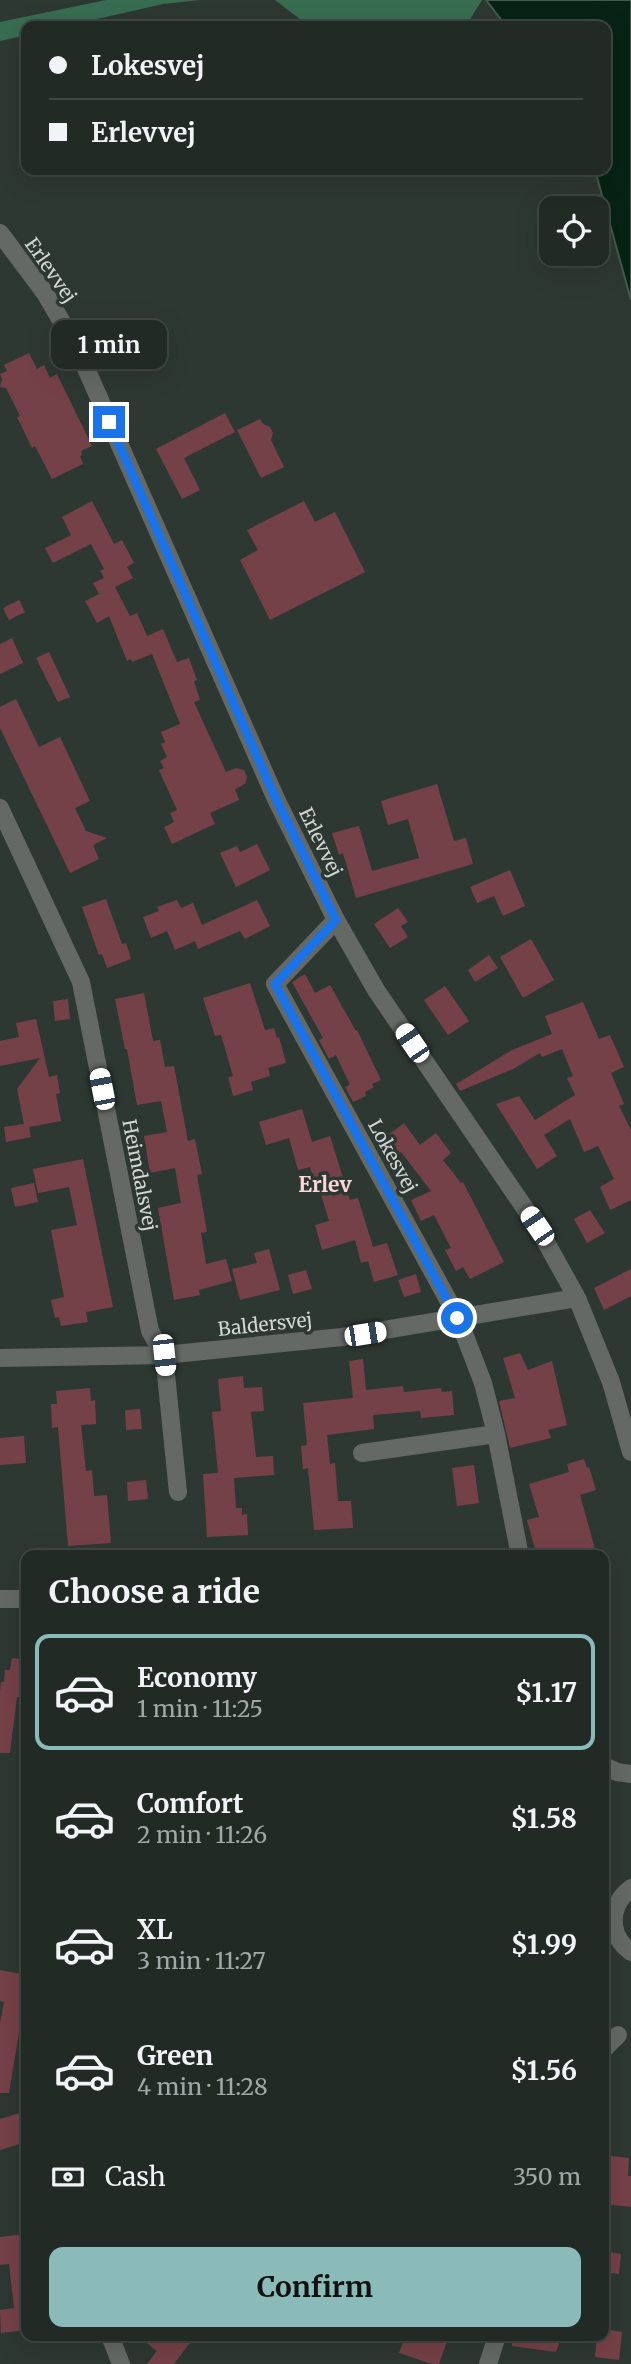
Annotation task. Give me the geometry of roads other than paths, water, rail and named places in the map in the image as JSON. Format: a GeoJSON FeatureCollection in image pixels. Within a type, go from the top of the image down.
{"type":"FeatureCollection","features":[{"type":"Feature","properties":{"kind":"street","name":"Erlevvej"},"geometry":{"type":"LineString","coordinates":[[0,233],[45,293],[77,348],[276,799],[336,920],[376,990],[537,1226],[577,1298],[611,1382],[631,1452]]}},
{"type":"Feature","properties":{"kind":"street","name":"Heimdalsvej"},"geometry":{"type":"LineString","coordinates":[[0,808],[81,982],[150,1331],[164,1355]]}},
{"type":"Feature","properties":{"kind":"street","name":"Lokesvej"},"geometry":{"type":"LineString","coordinates":[[336,920],[275,984],[457,1318],[483,1383],[519,1550]]}},
{"type":"Feature","properties":{"kind":"street","name":"Baldersvej"},"geometry":{"type":"LineString","coordinates":[[0,1358],[164,1355],[342,1338],[577,1298]]}},
{"type":"Feature","properties":{"kind":"street"},"geometry":{"type":"LineString","coordinates":[[164,1355],[178,1492]]}},
{"type":"Feature","properties":{"kind":"street"},"geometry":{"type":"LineString","coordinates":[[362,1453],[496,1434]]}},
{"type":"Feature","properties":{"kind":"street"},"geometry":{"type":"LineString","coordinates":[[0,1599],[21,1599]]}},
{"type":"Feature","properties":{"kind":"street"},"geometry":{"type":"LineString","coordinates":[[609,1768],[631,1774]]}},
{"type":"Feature","properties":{"kind":"street"},"geometry":{"type":"LineString","coordinates":[[609,1915],[621,1896],[631,1888]]}},
{"type":"Feature","properties":{"kind":"street"},"geometry":{"type":"LineString","coordinates":[[609,1919],[619,1941],[631,1952]]}},
{"type":"Feature","properties":{"kind":"street"},"geometry":{"type":"LineString","coordinates":[[609,2044],[618,2035]]}},
{"type":"Feature","properties":{"kind":"street"},"geometry":{"type":"LineString","coordinates":[[112,2341],[121,2364]]}},
{"type":"Feature","properties":{"kind":"street"},"geometry":{"type":"LineString","coordinates":[[488,2364],[496,2341]]}},
{"type":"Feature","properties":{"kind":"district","name":"Erlev"},"geometry":{"type":"Point","coordinates":[325,1185]}}]}
